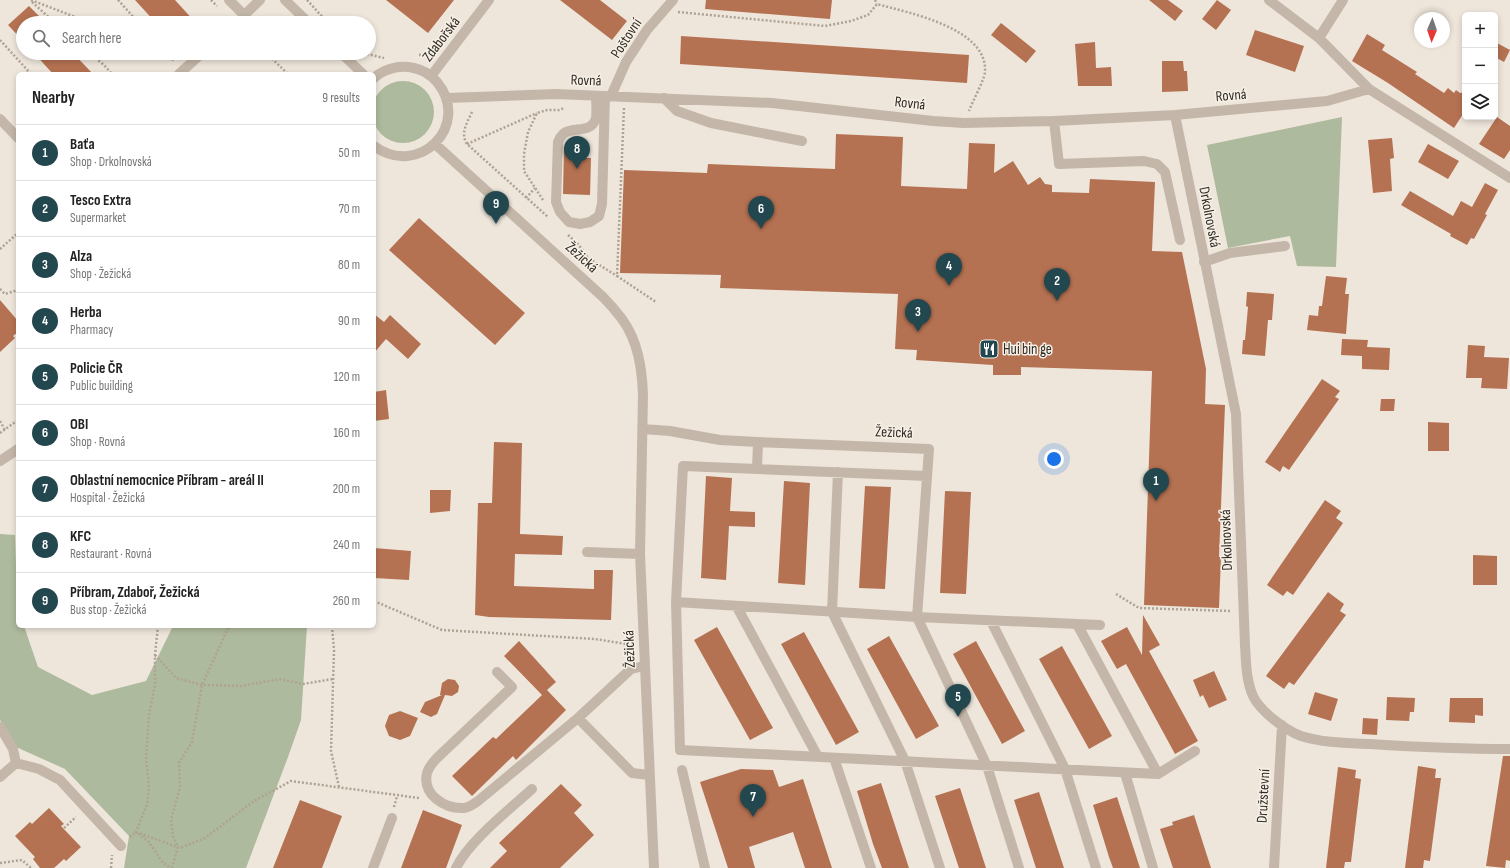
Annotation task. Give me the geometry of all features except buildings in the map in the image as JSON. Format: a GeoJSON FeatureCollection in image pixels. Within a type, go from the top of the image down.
{"type":"FeatureCollection","features":[{"type":"Feature","properties":{"kind":"street"},"geometry":{"type":"LineString","coordinates":[[229,0],[244,15],[260,0]]}},
{"type":"Feature","properties":{"kind":"street"},"geometry":{"type":"LineString","coordinates":[[285,0],[302,16]]}},
{"type":"Feature","properties":{"kind":"street","name":"Zdabořská"},"geometry":{"type":"LineString","coordinates":[[431,76],[489,0]]}},
{"type":"Feature","properties":{"kind":"street","name":"Poštovní"},"geometry":{"type":"LineString","coordinates":[[604,96],[646,30],[673,0]]}},
{"type":"Feature","properties":{"kind":"street"},"geometry":{"type":"LineString","coordinates":[[1269,0],[1319,38],[1369,89],[1510,178]]}},
{"type":"Feature","properties":{"kind":"street"},"geometry":{"type":"LineString","coordinates":[[1319,38],[1343,0]]}},
{"type":"Feature","properties":{"kind":"street"},"geometry":{"type":"LineString","coordinates":[[181,72],[194,60]]}},
{"type":"Feature","properties":{"kind":"street"},"geometry":{"type":"LineString","coordinates":[[348,60],[361,72]]}},
{"type":"Feature","properties":{"kind":"street"},"geometry":{"type":"LineString","coordinates":[[376,77],[387,70],[397,67],[417,69],[431,76],[441,87],[447,98],[448,117],[446,127],[441,136],[435,144],[427,150],[410,156],[391,155],[376,147]]}},
{"type":"Feature","properties":{"kind":"street","name":"Rovná"},"geometry":{"type":"LineString","coordinates":[[447,98],[556,94],[772,103],[933,121],[964,123],[1054,122],[1175,115],[1327,101],[1369,89]]}},
{"type":"Feature","properties":{"kind":"street"},"geometry":{"type":"LineString","coordinates":[[604,96],[602,204],[599,216],[590,222],[580,224],[569,222],[560,212],[556,202],[558,142],[562,135],[569,131],[584,129],[592,126],[604,96]]}},
{"type":"Feature","properties":{"kind":"street"},"geometry":{"type":"LineString","coordinates":[[664,98],[677,111],[711,123],[802,141]]}},
{"type":"Feature","properties":{"kind":"street","name":"Drkolnovská"},"geometry":{"type":"LineString","coordinates":[[1175,115],[1236,414],[1247,674],[1253,696],[1263,711],[1282,725],[1300,735],[1324,742],[1403,747],[1510,749]]}},
{"type":"Feature","properties":{"kind":"street"},"geometry":{"type":"LineString","coordinates":[[0,119],[16,136]]}},
{"type":"Feature","properties":{"kind":"street"},"geometry":{"type":"LineString","coordinates":[[1054,122],[1059,164],[1144,161],[1157,164],[1165,172],[1180,240]]}},
{"type":"Feature","properties":{"kind":"street","name":"Žežická"},"geometry":{"type":"LineString","coordinates":[[435,144],[604,298],[622,320],[636,346],[642,369],[644,395],[640,554],[654,868]]}},
{"type":"Feature","properties":{"kind":"street"},"geometry":{"type":"LineString","coordinates":[[1204,262],[1230,254],[1285,246]]}},
{"type":"Feature","properties":{"kind":"street","name":"Žežická"},"geometry":{"type":"LineString","coordinates":[[643,429],[670,430],[720,440],[929,449],[927,476]]}},
{"type":"Feature","properties":{"kind":"street"},"geometry":{"type":"LineString","coordinates":[[757,469],[758,442]]}},
{"type":"Feature","properties":{"kind":"street"},"geometry":{"type":"LineString","coordinates":[[0,461],[16,450]]}},
{"type":"Feature","properties":{"kind":"street"},"geometry":{"type":"LineString","coordinates":[[1019,868],[987,766],[917,618],[927,476],[683,466],[676,602],[680,750],[987,766],[1158,774],[1195,752]]}},
{"type":"Feature","properties":{"kind":"street"},"geometry":{"type":"LineString","coordinates":[[838,472],[832,612],[905,761],[940,868]]}},
{"type":"Feature","properties":{"kind":"street"},"geometry":{"type":"LineString","coordinates":[[587,552],[640,554]]}},
{"type":"Feature","properties":{"kind":"street"},"geometry":{"type":"LineString","coordinates":[[676,602],[917,618],[1100,625]]}},
{"type":"Feature","properties":{"kind":"street"},"geometry":{"type":"LineString","coordinates":[[737,606],[818,757]]}},
{"type":"Feature","properties":{"kind":"street"},"geometry":{"type":"LineString","coordinates":[[991,621],[1065,769],[1096,868]]}},
{"type":"Feature","properties":{"kind":"street"},"geometry":{"type":"LineString","coordinates":[[1077,624],[1158,774]]}},
{"type":"Feature","properties":{"kind":"street"},"geometry":{"type":"LineString","coordinates":[[497,672],[512,687],[431,765],[427,774],[427,783],[430,793],[436,800],[454,807],[465,808],[472,805],[519,768],[578,718],[631,669],[644,666]]}},
{"type":"Feature","properties":{"kind":"street"},"geometry":{"type":"LineString","coordinates":[[578,718],[632,773],[649,775]]}},
{"type":"Feature","properties":{"kind":"street","name":"Družstevní"},"geometry":{"type":"LineString","coordinates":[[1274,868],[1282,725]]}},
{"type":"Feature","properties":{"kind":"street"},"geometry":{"type":"LineString","coordinates":[[0,727],[13,749],[16,763]]}},
{"type":"Feature","properties":{"kind":"street"},"geometry":{"type":"LineString","coordinates":[[834,758],[871,868]]}},
{"type":"Feature","properties":{"kind":"street"},"geometry":{"type":"LineString","coordinates":[[0,777],[16,763]]}},
{"type":"Feature","properties":{"kind":"street"},"geometry":{"type":"LineString","coordinates":[[16,763],[39,770],[60,780],[121,846]]}},
{"type":"Feature","properties":{"kind":"street"},"geometry":{"type":"LineString","coordinates":[[682,770],[705,868]]}},
{"type":"Feature","properties":{"kind":"street"},"geometry":{"type":"LineString","coordinates":[[1125,772],[1153,868]]}},
{"type":"Feature","properties":{"kind":"street"},"geometry":{"type":"LineString","coordinates":[[456,868],[473,843],[532,789]]}},
{"type":"Feature","properties":{"kind":"street"},"geometry":{"type":"LineString","coordinates":[[374,868],[392,818]]}},
{"type":"Feature","properties":{"kind":"path"},"geometry":{"type":"LineString","coordinates":[[31,0],[48,16]]}},
{"type":"Feature","properties":{"kind":"path"},"geometry":{"type":"LineString","coordinates":[[31,0],[73,16]]}},
{"type":"Feature","properties":{"kind":"path"},"geometry":{"type":"LineString","coordinates":[[118,0],[133,16]]}},
{"type":"Feature","properties":{"kind":"path"},"geometry":{"type":"LineString","coordinates":[[875,0],[876,4]]}},
{"type":"Feature","properties":{"kind":"path"},"geometry":{"type":"LineString","coordinates":[[664,11],[825,26],[851,21],[868,15],[876,4]]}},
{"type":"Feature","properties":{"kind":"path"},"geometry":{"type":"LineString","coordinates":[[876,4],[942,24],[972,40],[984,58],[985,73],[964,123]]}},
{"type":"Feature","properties":{"kind":"path"},"geometry":{"type":"LineString","coordinates":[[0,40],[16,58]]}},
{"type":"Feature","properties":{"kind":"path"},"geometry":{"type":"LineString","coordinates":[[18,60],[29,72]]}},
{"type":"Feature","properties":{"kind":"path"},"geometry":{"type":"LineString","coordinates":[[99,60],[110,72]]}},
{"type":"Feature","properties":{"kind":"path"},"geometry":{"type":"LineString","coordinates":[[273,60],[286,72]]}},
{"type":"Feature","properties":{"kind":"path"},"geometry":{"type":"LineString","coordinates":[[617,276],[624,105]]}},
{"type":"Feature","properties":{"kind":"path"},"geometry":{"type":"LineString","coordinates":[[472,112],[464,132],[464,139],[467,144],[550,219]]}},
{"type":"Feature","properties":{"kind":"path"},"geometry":{"type":"LineString","coordinates":[[467,144],[537,113]]}},
{"type":"Feature","properties":{"kind":"path"},"geometry":{"type":"LineString","coordinates":[[526,198],[535,188]]}},
{"type":"Feature","properties":{"kind":"path"},"geometry":{"type":"LineString","coordinates":[[567,234],[578,244],[588,258],[656,302]]}},
{"type":"Feature","properties":{"kind":"path"},"geometry":{"type":"LineString","coordinates":[[0,249],[16,235]]}},
{"type":"Feature","properties":{"kind":"path"},"geometry":{"type":"LineString","coordinates":[[0,288],[5,294],[16,291]]}},
{"type":"Feature","properties":{"kind":"path"},"geometry":{"type":"LineString","coordinates":[[0,421],[5,430]]}},
{"type":"Feature","properties":{"kind":"path"},"geometry":{"type":"LineString","coordinates":[[0,433],[16,422]]}},
{"type":"Feature","properties":{"kind":"path"},"geometry":{"type":"LineString","coordinates":[[1116,594],[1139,608],[1244,612]]}},
{"type":"Feature","properties":{"kind":"path"},"geometry":{"type":"LineString","coordinates":[[376,602],[442,630],[595,639],[644,647]]}},
{"type":"Feature","properties":{"kind":"path"},"geometry":{"type":"LineString","coordinates":[[121,846],[136,832],[147,804],[148,792],[146,759],[149,715],[155,685],[155,655],[158,628]]}},
{"type":"Feature","properties":{"kind":"path"},"geometry":{"type":"LineString","coordinates":[[136,832],[150,842],[163,863],[172,868],[178,847],[173,836],[171,820],[180,787],[179,763],[192,742],[202,685],[228,628]]}},
{"type":"Feature","properties":{"kind":"path"},"geometry":{"type":"LineString","coordinates":[[332,628],[334,650],[331,751],[339,787]]}},
{"type":"Feature","properties":{"kind":"path"},"geometry":{"type":"LineString","coordinates":[[155,655],[176,678],[202,685],[241,686],[280,679],[303,684],[333,679]]}},
{"type":"Feature","properties":{"kind":"path"},"geometry":{"type":"LineString","coordinates":[[136,832],[180,848],[205,838],[254,801],[291,781],[436,800]]}},
{"type":"Feature","properties":{"kind":"path"},"geometry":{"type":"LineString","coordinates":[[71,811],[81,822]]}},
{"type":"Feature","properties":{"kind":"path"},"geometry":{"type":"LineString","coordinates":[[64,828],[76,816]]}},
{"type":"Feature","properties":{"kind":"path"},"geometry":{"type":"LineString","coordinates":[[111,868],[112,854]]}},
{"type":"Feature","properties":{"kind":"path"},"geometry":{"type":"LineString","coordinates":[[0,863],[22,860],[31,868]]}},
{"type":"Feature","properties":{"kind":"green space"},"geometry":{"type":"Polygon","coordinates":[[[403,81],[415,84],[425,90],[433,106],[434,112],[431,124],[425,134],[415,140],[403,143],[391,140],[381,134],[376,126],[376,98],[381,90],[391,84],[403,81]]]}},
{"type":"Feature","properties":{"kind":"green space"},"geometry":{"type":"Polygon","coordinates":[[[1342,117],[1336,267],[1297,266],[1290,236],[1228,248],[1207,145],[1342,117]]]}},
{"type":"Feature","properties":{"kind":"green space"},"geometry":{"type":"Polygon","coordinates":[[[0,534],[15,535],[16,628],[25,628],[38,667],[92,695],[146,681],[172,628],[307,628],[301,720],[246,868],[124,868],[129,836],[65,769],[16,747],[0,720],[0,534]]]}},
{"type":"Feature","properties":{"kind":"place","name":"KFC"},"geometry":{"type":"Point","coordinates":[577,169]}},
{"type":"Feature","properties":{"kind":"place","name":"Příbram, Zdaboř, Žežická"},"geometry":{"type":"Point","coordinates":[496,224]}},
{"type":"Feature","properties":{"kind":"place","name":"OBI"},"geometry":{"type":"Point","coordinates":[761,229]}},
{"type":"Feature","properties":{"kind":"place","name":"Herba"},"geometry":{"type":"Point","coordinates":[949,286]}},
{"type":"Feature","properties":{"kind":"place","name":"Tesco Extra"},"geometry":{"type":"Point","coordinates":[1057,301]}},
{"type":"Feature","properties":{"kind":"place","name":"Alza"},"geometry":{"type":"Point","coordinates":[918,332]}},
{"type":"Feature","properties":{"kind":"place","name":"Hui bin ge"},"geometry":{"type":"Point","coordinates":[989,349]}},
{"type":"Feature","properties":{"kind":"place","name":"Baťa"},"geometry":{"type":"Point","coordinates":[1156,501]}},
{"type":"Feature","properties":{"kind":"place","name":"Policie ČR"},"geometry":{"type":"Point","coordinates":[958,717]}},
{"type":"Feature","properties":{"kind":"place","name":"Oblastní nemocnice Příbram - areál II"},"geometry":{"type":"Point","coordinates":[753,817]}}]}
